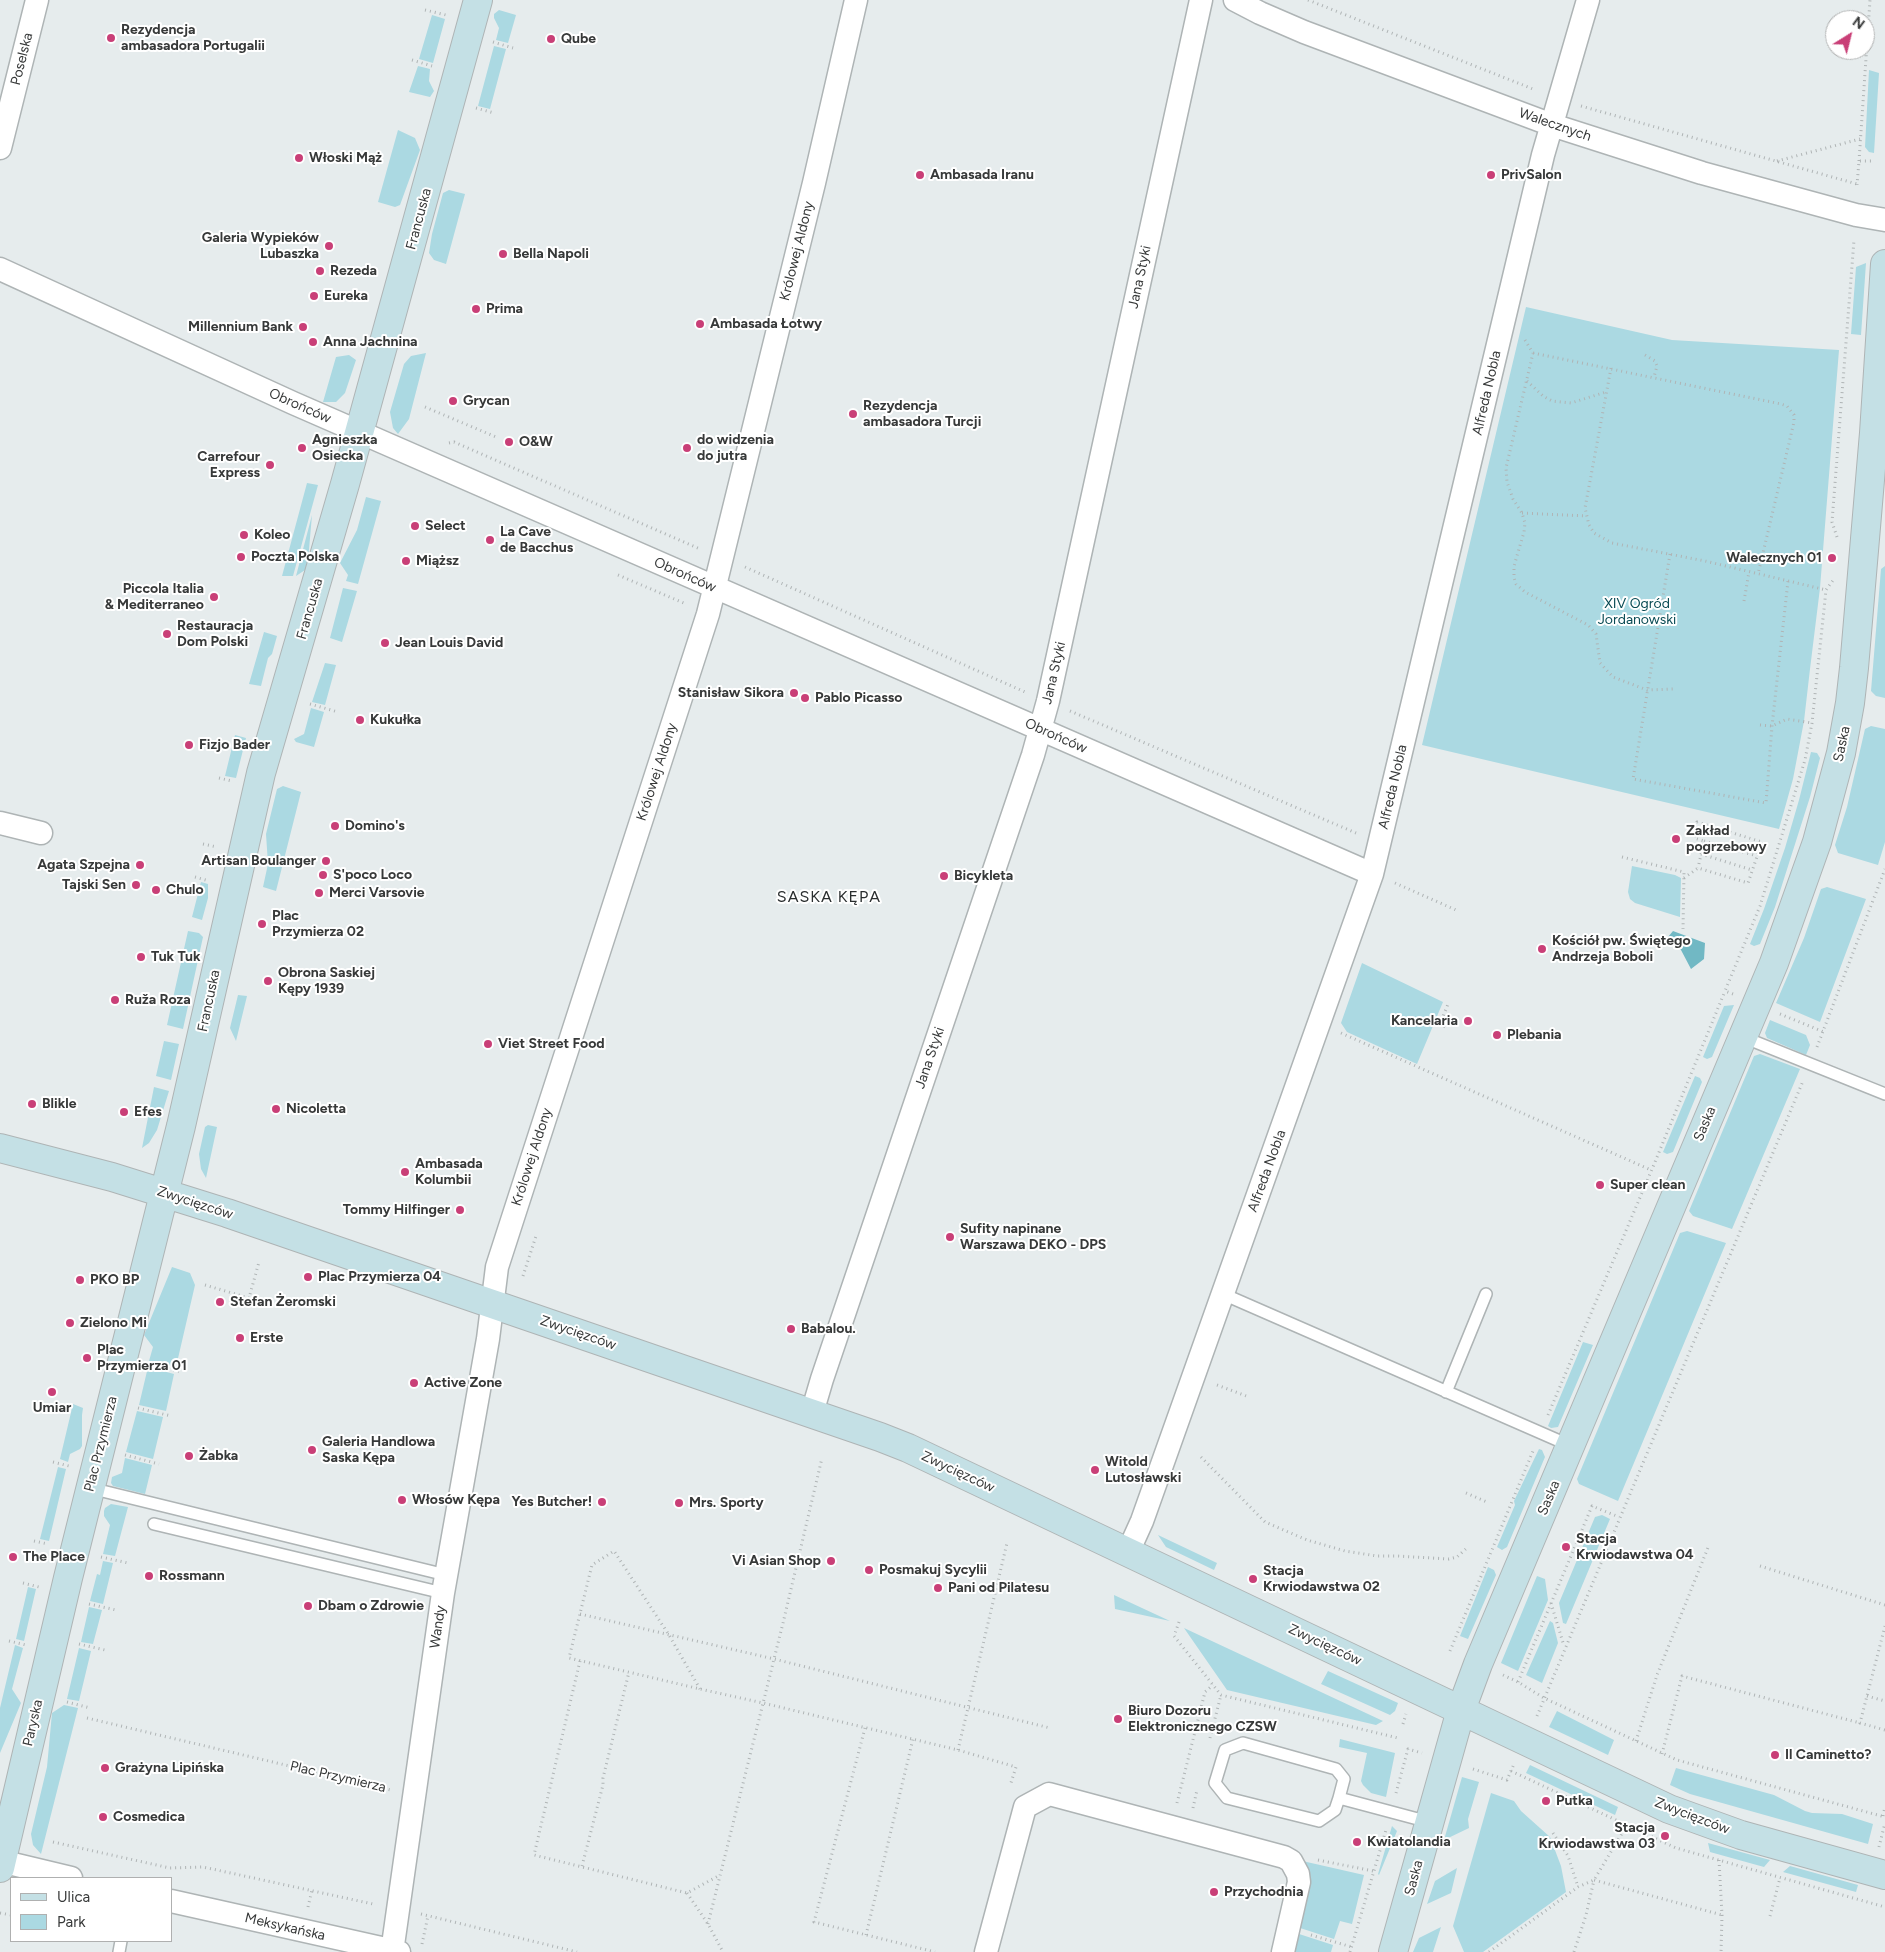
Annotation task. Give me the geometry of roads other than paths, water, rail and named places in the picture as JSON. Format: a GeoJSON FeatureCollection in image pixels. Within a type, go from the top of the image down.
{"type":"FeatureCollection","features":[{"type":"Feature","properties":{"kind":"street","name":"Poselska"},"geometry":{"type":"LineString","coordinates":[[0,148],[37,0]]}},
{"type":"Feature","properties":{"kind":"street","name":"Francuska"},"geometry":{"type":"LineString","coordinates":[[165,1193],[261,773],[360,432],[478,0]]}},
{"type":"Feature","properties":{"kind":"street","name":"Królowej Aldony"},"geometry":{"type":"LineString","coordinates":[[492,1304],[497,1267],[708,614],[814,183],[856,0]]}},
{"type":"Feature","properties":{"kind":"street","name":"Jana Styki"},"geometry":{"type":"LineString","coordinates":[[812,1413],[1026,774],[1048,701],[1201,0]]}},
{"type":"Feature","properties":{"kind":"street","name":"Walecznych"},"geometry":{"type":"LineString","coordinates":[[1235,0],[1264,7],[1304,32],[1552,125],[1702,173],[1856,215],[1885,220]]}},
{"type":"Feature","properties":{"kind":"street","name":"Alfreda Nobla"},"geometry":{"type":"LineString","coordinates":[[1128,1552],[1142,1521],[1372,874],[1552,125],[1588,0]]}},
{"type":"Feature","properties":{"kind":"street","name":"Saska"},"geometry":{"type":"LineString","coordinates":[[1393,1952],[1461,1710],[1478,1664],[1757,1004],[1817,842],[1841,752],[1848,717],[1856,654],[1874,433],[1885,264]]}},
{"type":"Feature","properties":{"kind":"street","name":"Obrońców"},"geometry":{"type":"LineString","coordinates":[[0,269],[360,432],[1372,874]]}},
{"type":"Feature","properties":{"kind":"street"},"geometry":{"type":"LineString","coordinates":[[0,823],[41,833]]}},
{"type":"Feature","properties":{"kind":"street","name":"Zwycięzców"},"geometry":{"type":"LineString","coordinates":[[0,1150],[103,1175],[165,1193],[812,1413],[908,1448],[1669,1808],[1741,1834],[1885,1875]]}},
{"type":"Feature","properties":{"kind":"street","name":"Plac Przymierza"},"geometry":{"type":"LineString","coordinates":[[68,1578],[165,1193]]}},
{"type":"Feature","properties":{"kind":"street","name":"Wandy"},"geometry":{"type":"LineString","coordinates":[[394,1952],[413,1795],[445,1584],[488,1339],[492,1304]]}},
{"type":"Feature","properties":{"kind":"street","name":"Paryska"},"geometry":{"type":"LineString","coordinates":[[1,1863],[68,1578]]}},
{"type":"Feature","properties":{"kind":"street"},"geometry":{"type":"LineString","coordinates":[[986,1952],[1025,1807],[1049,1794],[1287,1858],[1295,1867],[1299,1882],[1283,1952]]}},
{"type":"Feature","properties":{"kind":"street"},"geometry":{"type":"LineString","coordinates":[[1,1863],[66,1877]]}},
{"type":"Feature","properties":{"kind":"street","name":"Meksykańska"},"geometry":{"type":"LineString","coordinates":[[172,1901],[394,1952]]}},
{"type":"Feature","properties":{"kind":"lane"},"geometry":{"type":"LineString","coordinates":[[1743,1037],[1885,1094]]}},
{"type":"Feature","properties":{"kind":"lane"},"geometry":{"type":"LineString","coordinates":[[1222,1294],[1571,1446]]}},
{"type":"Feature","properties":{"kind":"lane"},"geometry":{"type":"LineString","coordinates":[[1446,1392],[1486,1294]]}},
{"type":"Feature","properties":{"kind":"lane"},"geometry":{"type":"LineString","coordinates":[[90,1488],[445,1584]]}},
{"type":"Feature","properties":{"kind":"lane"},"geometry":{"type":"LineString","coordinates":[[154,1524],[445,1584]]}},
{"type":"Feature","properties":{"kind":"lane"},"geometry":{"type":"LineString","coordinates":[[1243,1743],[1336,1769],[1344,1779],[1339,1798],[1335,1810],[1319,1821],[1227,1798],[1215,1783],[1225,1750],[1243,1743]]}},
{"type":"Feature","properties":{"kind":"lane"},"geometry":{"type":"LineString","coordinates":[[1339,1798],[1429,1822]]}},
{"type":"Feature","properties":{"kind":"place","name":"Rezydencja ambasadora Portugalii"},"geometry":{"type":"Point","coordinates":[111,38]}},
{"type":"Feature","properties":{"kind":"place","name":"Qube"},"geometry":{"type":"Point","coordinates":[551,39]}},
{"type":"Feature","properties":{"kind":"place","name":"Włoski Mąż"},"geometry":{"type":"Point","coordinates":[299,158]}},
{"type":"Feature","properties":{"kind":"place","name":"Ambasada Iranu"},"geometry":{"type":"Point","coordinates":[920,175]}},
{"type":"Feature","properties":{"kind":"place","name":"PrivSalon"},"geometry":{"type":"Point","coordinates":[1491,175]}},
{"type":"Feature","properties":{"kind":"place","name":"Galeria Wypieków Lubaszka"},"geometry":{"type":"Point","coordinates":[329,246]}},
{"type":"Feature","properties":{"kind":"place","name":"Bella Napoli"},"geometry":{"type":"Point","coordinates":[503,254]}},
{"type":"Feature","properties":{"kind":"place","name":"Rezeda"},"geometry":{"type":"Point","coordinates":[320,271]}},
{"type":"Feature","properties":{"kind":"place","name":"Eureka"},"geometry":{"type":"Point","coordinates":[314,296]}},
{"type":"Feature","properties":{"kind":"place","name":"Prima"},"geometry":{"type":"Point","coordinates":[476,309]}},
{"type":"Feature","properties":{"kind":"place","name":"Ambasada Łotwy"},"geometry":{"type":"Point","coordinates":[700,324]}},
{"type":"Feature","properties":{"kind":"place","name":"Millennium Bank"},"geometry":{"type":"Point","coordinates":[303,327]}},
{"type":"Feature","properties":{"kind":"place","name":"Anna Jachnina"},"geometry":{"type":"Point","coordinates":[313,342]}},
{"type":"Feature","properties":{"kind":"place","name":"Grycan"},"geometry":{"type":"Point","coordinates":[453,401]}},
{"type":"Feature","properties":{"kind":"place","name":"Rezydencja ambasadora Turcji"},"geometry":{"type":"Point","coordinates":[853,414]}},
{"type":"Feature","properties":{"kind":"place","name":"O&W"},"geometry":{"type":"Point","coordinates":[509,442]}},
{"type":"Feature","properties":{"kind":"place","name":"Agnieszka Osiecka"},"geometry":{"type":"Point","coordinates":[302,448]}},
{"type":"Feature","properties":{"kind":"place","name":"do widzenia do jutra"},"geometry":{"type":"Point","coordinates":[687,448]}},
{"type":"Feature","properties":{"kind":"place","name":"Carrefour Express"},"geometry":{"type":"Point","coordinates":[270,465]}},
{"type":"Feature","properties":{"kind":"place","name":"Select"},"geometry":{"type":"Point","coordinates":[415,526]}},
{"type":"Feature","properties":{"kind":"place","name":"Koleo"},"geometry":{"type":"Point","coordinates":[244,535]}},
{"type":"Feature","properties":{"kind":"place","name":"La Cave de Bacchus"},"geometry":{"type":"Point","coordinates":[490,540]}},
{"type":"Feature","properties":{"kind":"place","name":"Poczta Polska"},"geometry":{"type":"Point","coordinates":[241,557]}},
{"type":"Feature","properties":{"kind":"place","name":"Walecznych 01"},"geometry":{"type":"Point","coordinates":[1832,558]}},
{"type":"Feature","properties":{"kind":"place","name":"Miąższ"},"geometry":{"type":"Point","coordinates":[406,561]}},
{"type":"Feature","properties":{"kind":"place","name":"Piccola Italia & Mediterraneo"},"geometry":{"type":"Point","coordinates":[214,597]}},
{"type":"Feature","properties":{"kind":"place","name":"Restauracja Dom Polski"},"geometry":{"type":"Point","coordinates":[167,634]}},
{"type":"Feature","properties":{"kind":"place","name":"Jean Louis David"},"geometry":{"type":"Point","coordinates":[385,643]}},
{"type":"Feature","properties":{"kind":"place","name":"Stanisław Sikora"},"geometry":{"type":"Point","coordinates":[794,693]}},
{"type":"Feature","properties":{"kind":"place","name":"Pablo Picasso"},"geometry":{"type":"Point","coordinates":[805,698]}},
{"type":"Feature","properties":{"kind":"place","name":"Kukułka"},"geometry":{"type":"Point","coordinates":[360,720]}},
{"type":"Feature","properties":{"kind":"place","name":"Fizjo Bader"},"geometry":{"type":"Point","coordinates":[189,745]}},
{"type":"Feature","properties":{"kind":"place","name":"Domino's"},"geometry":{"type":"Point","coordinates":[335,826]}},
{"type":"Feature","properties":{"kind":"place","name":"Zakład pogrzebowy"},"geometry":{"type":"Point","coordinates":[1676,839]}},
{"type":"Feature","properties":{"kind":"place","name":"Artisan Boulanger"},"geometry":{"type":"Point","coordinates":[326,861]}},
{"type":"Feature","properties":{"kind":"place","name":"Agata Szpejna"},"geometry":{"type":"Point","coordinates":[140,865]}},
{"type":"Feature","properties":{"kind":"place","name":"S'poco Loco"},"geometry":{"type":"Point","coordinates":[323,875]}},
{"type":"Feature","properties":{"kind":"place","name":"Bicykleta"},"geometry":{"type":"Point","coordinates":[944,876]}},
{"type":"Feature","properties":{"kind":"place","name":"Tajski Sen"},"geometry":{"type":"Point","coordinates":[136,885]}},
{"type":"Feature","properties":{"kind":"place","name":"Chulo"},"geometry":{"type":"Point","coordinates":[156,890]}},
{"type":"Feature","properties":{"kind":"place","name":"Merci Varsovie"},"geometry":{"type":"Point","coordinates":[319,893]}},
{"type":"Feature","properties":{"kind":"place","name":"Plac Przymierza 02"},"geometry":{"type":"Point","coordinates":[262,924]}},
{"type":"Feature","properties":{"kind":"place","name":"Kościół pw. Świętego Andrzeja Boboli"},"geometry":{"type":"Point","coordinates":[1542,949]}},
{"type":"Feature","properties":{"kind":"place","name":"Tuk Tuk"},"geometry":{"type":"Point","coordinates":[141,957]}},
{"type":"Feature","properties":{"kind":"place","name":"Obrona Saskiej Kępy 1939"},"geometry":{"type":"Point","coordinates":[268,981]}},
{"type":"Feature","properties":{"kind":"place","name":"Ruža Roza"},"geometry":{"type":"Point","coordinates":[115,1000]}},
{"type":"Feature","properties":{"kind":"place","name":"Kancelaria"},"geometry":{"type":"Point","coordinates":[1468,1021]}},
{"type":"Feature","properties":{"kind":"place","name":"Plebania"},"geometry":{"type":"Point","coordinates":[1497,1035]}},
{"type":"Feature","properties":{"kind":"place","name":"Viet Street Food"},"geometry":{"type":"Point","coordinates":[488,1044]}},
{"type":"Feature","properties":{"kind":"place","name":"Blikle"},"geometry":{"type":"Point","coordinates":[32,1104]}},
{"type":"Feature","properties":{"kind":"place","name":"Nicoletta"},"geometry":{"type":"Point","coordinates":[276,1109]}},
{"type":"Feature","properties":{"kind":"place","name":"Efes"},"geometry":{"type":"Point","coordinates":[124,1112]}},
{"type":"Feature","properties":{"kind":"place","name":"Ambasada Kolumbii"},"geometry":{"type":"Point","coordinates":[405,1172]}},
{"type":"Feature","properties":{"kind":"place","name":"Super clean"},"geometry":{"type":"Point","coordinates":[1600,1185]}},
{"type":"Feature","properties":{"kind":"place","name":"Tommy Hilfinger"},"geometry":{"type":"Point","coordinates":[460,1210]}},
{"type":"Feature","properties":{"kind":"place","name":"Sufity napinane Warszawa DEKO - DPS"},"geometry":{"type":"Point","coordinates":[950,1237]}},
{"type":"Feature","properties":{"kind":"place","name":"Plac Przymierza 04"},"geometry":{"type":"Point","coordinates":[308,1277]}},
{"type":"Feature","properties":{"kind":"place","name":"PKO BP"},"geometry":{"type":"Point","coordinates":[80,1280]}},
{"type":"Feature","properties":{"kind":"place","name":"Stefan Żeromski"},"geometry":{"type":"Point","coordinates":[220,1302]}},
{"type":"Feature","properties":{"kind":"place","name":"Zielono Mi"},"geometry":{"type":"Point","coordinates":[70,1323]}},
{"type":"Feature","properties":{"kind":"place","name":"Babalou."},"geometry":{"type":"Point","coordinates":[791,1329]}},
{"type":"Feature","properties":{"kind":"place","name":"Erste"},"geometry":{"type":"Point","coordinates":[240,1338]}},
{"type":"Feature","properties":{"kind":"place","name":"Plac Przymierza 01"},"geometry":{"type":"Point","coordinates":[87,1358]}},
{"type":"Feature","properties":{"kind":"place","name":"Active Zone"},"geometry":{"type":"Point","coordinates":[414,1383]}},
{"type":"Feature","properties":{"kind":"place","name":"Umiar"},"geometry":{"type":"Point","coordinates":[52,1392]}},
{"type":"Feature","properties":{"kind":"place","name":"Galeria Handlowa Saska Kępa"},"geometry":{"type":"Point","coordinates":[312,1450]}},
{"type":"Feature","properties":{"kind":"place","name":"Żabka"},"geometry":{"type":"Point","coordinates":[189,1456]}},
{"type":"Feature","properties":{"kind":"place","name":"Witold Lutosławski"},"geometry":{"type":"Point","coordinates":[1095,1470]}},
{"type":"Feature","properties":{"kind":"place","name":"Włosów Kępa"},"geometry":{"type":"Point","coordinates":[402,1500]}},
{"type":"Feature","properties":{"kind":"place","name":"Yes Butcher!"},"geometry":{"type":"Point","coordinates":[602,1502]}},
{"type":"Feature","properties":{"kind":"place","name":"Mrs. Sporty"},"geometry":{"type":"Point","coordinates":[679,1503]}},
{"type":"Feature","properties":{"kind":"place","name":"Stacja Krwiodawstwa 04"},"geometry":{"type":"Point","coordinates":[1566,1547]}},
{"type":"Feature","properties":{"kind":"place","name":"The Place"},"geometry":{"type":"Point","coordinates":[13,1557]}},
{"type":"Feature","properties":{"kind":"place","name":"Vi Asian Shop"},"geometry":{"type":"Point","coordinates":[831,1561]}},
{"type":"Feature","properties":{"kind":"place","name":"Posmakuj Sycylii"},"geometry":{"type":"Point","coordinates":[869,1570]}},
{"type":"Feature","properties":{"kind":"place","name":"Rossmann"},"geometry":{"type":"Point","coordinates":[149,1576]}},
{"type":"Feature","properties":{"kind":"place","name":"Stacja Krwiodawstwa 02"},"geometry":{"type":"Point","coordinates":[1253,1579]}},
{"type":"Feature","properties":{"kind":"place","name":"Pani od Pilatesu"},"geometry":{"type":"Point","coordinates":[938,1588]}},
{"type":"Feature","properties":{"kind":"place","name":"Dbam o Zdrowie"},"geometry":{"type":"Point","coordinates":[308,1606]}},
{"type":"Feature","properties":{"kind":"place","name":"Biuro Dozoru Elektronicznego CZSW"},"geometry":{"type":"Point","coordinates":[1118,1719]}},
{"type":"Feature","properties":{"kind":"place","name":"Il Caminetto?"},"geometry":{"type":"Point","coordinates":[1775,1755]}},
{"type":"Feature","properties":{"kind":"place","name":"Grażyna Lipińska"},"geometry":{"type":"Point","coordinates":[105,1768]}},
{"type":"Feature","properties":{"kind":"place","name":"Putka"},"geometry":{"type":"Point","coordinates":[1546,1801]}},
{"type":"Feature","properties":{"kind":"place","name":"Cosmedica"},"geometry":{"type":"Point","coordinates":[103,1817]}},
{"type":"Feature","properties":{"kind":"place","name":"Stacja Krwiodawstwa 03"},"geometry":{"type":"Point","coordinates":[1665,1836]}},
{"type":"Feature","properties":{"kind":"place","name":"Kwiatolandia"},"geometry":{"type":"Point","coordinates":[1357,1842]}},
{"type":"Feature","properties":{"kind":"place","name":"Przychodnia"},"geometry":{"type":"Point","coordinates":[1214,1892]}},
{"type":"Feature","properties":{"kind":"district","name":"SASKA KĘPA"},"geometry":{"type":"Point","coordinates":[829,897]}},
{"type":"Feature","properties":{"kind":"park label","name":"XIV Ogród Jordanowski"},"geometry":{"type":"Point","coordinates":[1637,612]}}]}
